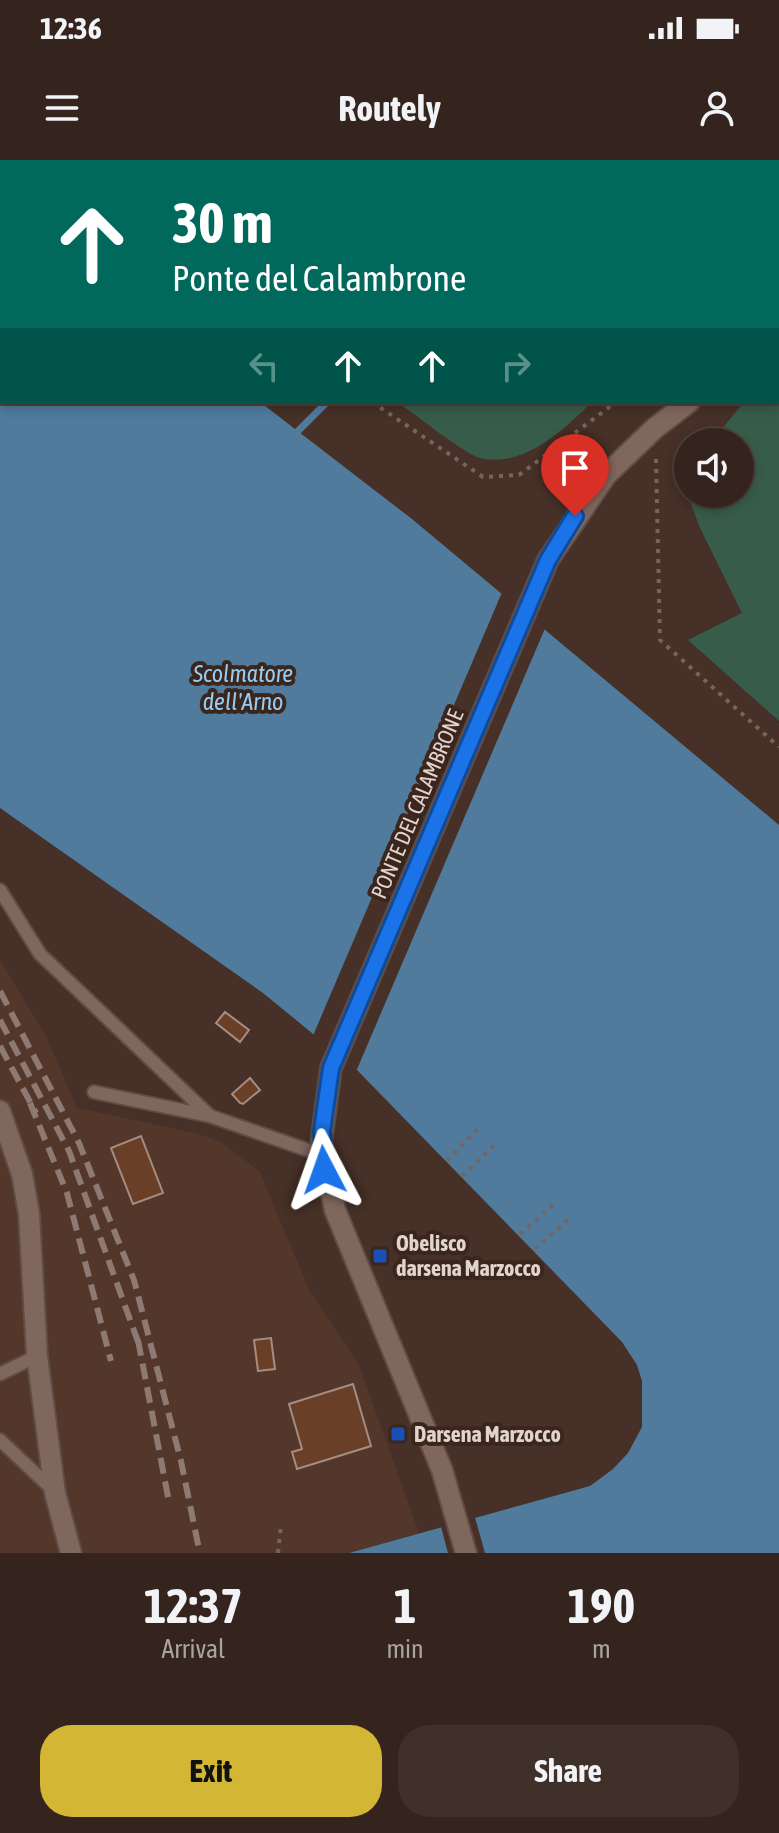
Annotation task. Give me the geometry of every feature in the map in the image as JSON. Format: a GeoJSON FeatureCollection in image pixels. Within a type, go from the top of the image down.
{"type":"FeatureCollection","features":[{"type":"Feature","properties":{"kind":"main road","name":"PONTE DEL CALAMBRONE"},"geometry":{"type":"LineString","coordinates":[[322,1155],[331,1068],[548,560],[606,475],[655,428],[686,404]]}},
{"type":"Feature","properties":{"kind":"main road"},"geometry":{"type":"LineString","coordinates":[[0,1111],[22,1174],[29,1214],[37,1356],[55,1493],[71,1553]]}},
{"type":"Feature","properties":{"kind":"main road"},"geometry":{"type":"LineString","coordinates":[[322,1155],[341,1227],[424,1422],[450,1494],[466,1553]]}},
{"type":"Feature","properties":{"kind":"lane"},"geometry":{"type":"LineString","coordinates":[[0,890],[40,954],[210,1116]]}},
{"type":"Feature","properties":{"kind":"lane"},"geometry":{"type":"LineString","coordinates":[[94,1092],[210,1116],[322,1155]]}},
{"type":"Feature","properties":{"kind":"lane"},"geometry":{"type":"LineString","coordinates":[[0,1374],[37,1356]]}},
{"type":"Feature","properties":{"kind":"lane"},"geometry":{"type":"LineString","coordinates":[[0,1440],[55,1493]]}},
{"type":"Feature","properties":{"kind":"path"},"geometry":{"type":"LineString","coordinates":[[375,404],[483,477],[496,478],[519,475],[613,404]]}},
{"type":"Feature","properties":{"kind":"path"},"geometry":{"type":"LineString","coordinates":[[655,428],[660,640],[779,747]]}},
{"type":"Feature","properties":{"kind":"path"},"geometry":{"type":"LineString","coordinates":[[447,1161],[481,1125]]}},
{"type":"Feature","properties":{"kind":"path"},"geometry":{"type":"LineString","coordinates":[[462,1176],[498,1142]]}},
{"type":"Feature","properties":{"kind":"path"},"geometry":{"type":"LineString","coordinates":[[520,1234],[555,1203]]}},
{"type":"Feature","properties":{"kind":"path"},"geometry":{"type":"LineString","coordinates":[[535,1249],[570,1218]]}},
{"type":"Feature","properties":{"kind":"path"},"geometry":{"type":"LineString","coordinates":[[278,1553],[281,1525]]}},
{"type":"Feature","properties":{"kind":"shaded area"},"geometry":{"type":"Polygon","coordinates":[[[0,960],[46,1036],[77,1108],[196,1133],[221,1142],[260,1172],[309,1290],[359,1365],[419,1533],[349,1553],[0,1553],[0,960]]]}},
{"type":"Feature","properties":{"kind":"green space"},"geometry":{"type":"Polygon","coordinates":[[[400,404],[590,404],[556,435],[528,452],[512,457],[497,460],[480,458],[400,404]]]}},
{"type":"Feature","properties":{"kind":"green space"},"geometry":{"type":"Polygon","coordinates":[[[742,404],[779,404],[779,721],[688,640],[742,613],[692,508],[754,508],[754,428],[723,428],[742,404]]]}},
{"type":"Feature","properties":{"kind":"water","name":"Scolmatore dell'Arno"},"geometry":{"type":"Polygon","coordinates":[[[0,404],[263,404],[412,519],[779,825],[779,1553],[349,1553],[590,1486],[628,1453],[642,1427],[642,1381],[637,1365],[622,1342],[356,1069],[263,993],[0,808],[0,404]]]}},
{"type":"Feature","properties":{"kind":"pier"},"geometry":{"type":"Polygon","coordinates":[[[503,590],[546,626],[355,1074],[312,1038],[503,590]]]}},
{"type":"Feature","properties":{"kind":"pier"},"geometry":{"type":"Polygon","coordinates":[[[474,1514],[485,1553],[448,1553],[440,1523],[474,1514]]]}},
{"type":"Feature","properties":{"kind":"building"},"geometry":{"type":"Polygon","coordinates":[[[225,1012],[249,1030],[240,1042],[216,1023],[225,1012]]]}},
{"type":"Feature","properties":{"kind":"building"},"geometry":{"type":"Polygon","coordinates":[[[250,1078],[260,1090],[243,1104],[240,1103],[232,1094],[250,1078]]]}},
{"type":"Feature","properties":{"kind":"building"},"geometry":{"type":"Polygon","coordinates":[[[141,1136],[163,1193],[133,1204],[111,1148],[141,1136]]]}},
{"type":"Feature","properties":{"kind":"building"},"geometry":{"type":"Polygon","coordinates":[[[271,1338],[275,1369],[258,1371],[254,1340],[271,1338]]]}},
{"type":"Feature","properties":{"kind":"building"},"geometry":{"type":"Polygon","coordinates":[[[353,1384],[371,1446],[297,1469],[292,1452],[302,1449],[289,1404],[353,1384]]]}},
{"type":"Feature","properties":{"kind":"waterway"},"geometry":{"type":"LineString","coordinates":[[292,437],[325,404]]}},
{"type":"Feature","properties":{"kind":"railway"},"geometry":{"type":"LineString","coordinates":[[0,991],[79,1143],[134,1280],[181,1461],[199,1549]]}},
{"type":"Feature","properties":{"kind":"railway"},"geometry":{"type":"LineString","coordinates":[[0,1020],[69,1151],[141,1350]]}},
{"type":"Feature","properties":{"kind":"railway"},"geometry":{"type":"LineString","coordinates":[[0,1046],[36,1113]]}},
{"type":"Feature","properties":{"kind":"railway"},"geometry":{"type":"LineString","coordinates":[[30,1103],[67,1193],[111,1361]]}},
{"type":"Feature","properties":{"kind":"railway"},"geometry":{"type":"LineString","coordinates":[[138,1340],[169,1502]]}},
{"type":"Feature","properties":{"kind":"place","name":"Obelisco darsena Marzocco"},"geometry":{"type":"Point","coordinates":[380,1256]}},
{"type":"Feature","properties":{"kind":"place","name":"Darsena Marzocco"},"geometry":{"type":"Point","coordinates":[398,1434]}},
{"type":"Feature","properties":{"kind":"route"},"geometry":{"type":"LineString","coordinates":[[324,1170],[322,1131],[331,1068],[548,560],[575,516]]}}]}
